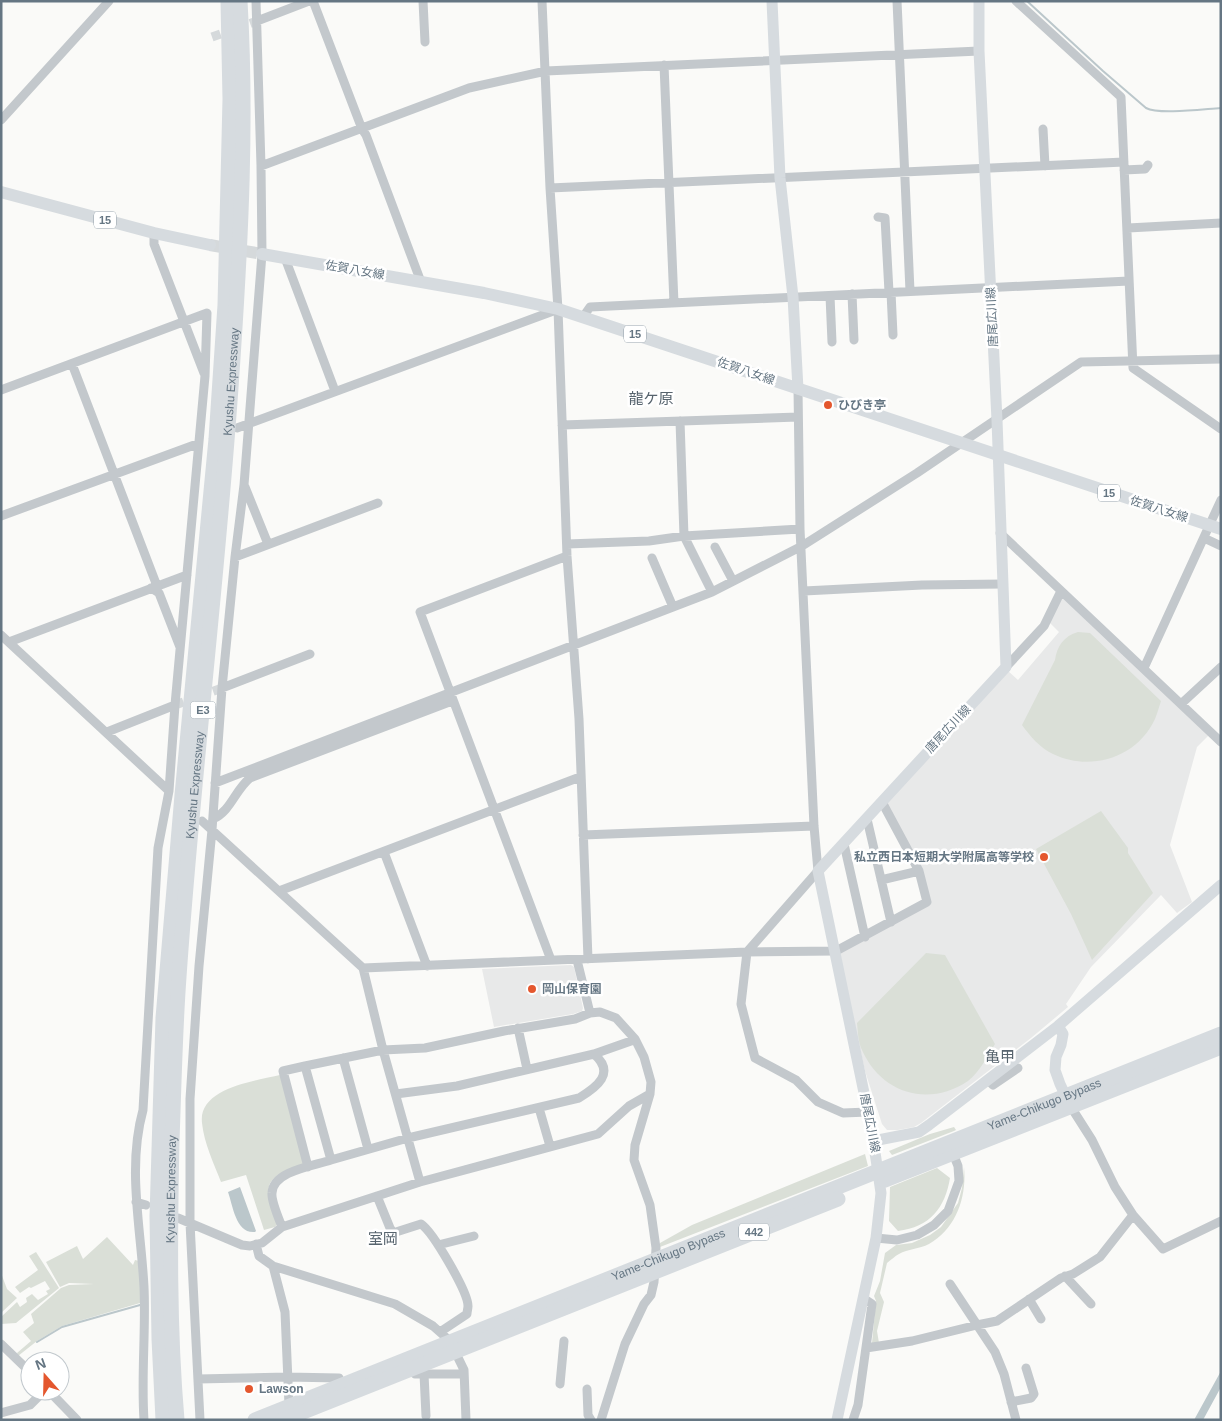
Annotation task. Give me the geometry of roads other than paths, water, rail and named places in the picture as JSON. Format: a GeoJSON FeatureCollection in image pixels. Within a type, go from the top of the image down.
{"type":"FeatureCollection","features":[{"type":"Feature","properties":{"kind":"highway","name":"Kyushu Expressway"},"geometry":{"type":"LineString","coordinates":[[163,1420],[159,1339],[157,1216],[163,1018],[216,439],[225,306],[230,99],[228,1]]}},
{"type":"Feature","properties":{"kind":"highway","name":"Kyushu Expressway"},"geometry":{"type":"LineString","coordinates":[[177,1420],[170,1308],[170,1222],[179,977],[227,446],[241,239],[243,107],[240,1]]}},
{"type":"Feature","properties":{"kind":"highway","name":"Yame-Chikugo Bypass"},"geometry":{"type":"LineString","coordinates":[[287,1416],[341,1384],[951,1148],[1068,1101],[1221,1034]]}},
{"type":"Feature","properties":{"kind":"highway","name":"Yame-Chikugo Bypass"},"geometry":{"type":"LineString","coordinates":[[1068,1101],[1221,1047]]}},
{"type":"Feature","properties":{"kind":"highway","name":"Yame-Chikugo Bypass"},"geometry":{"type":"LineString","coordinates":[[255,1420],[287,1416],[448,1342]]}},
{"type":"Feature","properties":{"kind":"main road"},"geometry":{"type":"LineString","coordinates":[[772,1],[780,178],[793,298],[798,389]]}},
{"type":"Feature","properties":{"kind":"main road","name":"唐尾広川線"},"geometry":{"type":"LineString","coordinates":[[838,1420],[876,1238],[880,1193],[868,1112],[818,871],[1006,667],[997,420],[978,51],[979,1]]}},
{"type":"Feature","properties":{"kind":"main road","name":"15"},"geometry":{"type":"LineString","coordinates":[[1,192],[154,233],[210,245]]}},
{"type":"Feature","properties":{"kind":"main road","name":"佐賀八女線"},"geometry":{"type":"LineString","coordinates":[[262,254],[558,308],[1215,527]]}},
{"type":"Feature","properties":{"kind":"main road"},"geometry":{"type":"LineString","coordinates":[[873,1141],[918,1132],[1058,1026],[1221,885]]}},
{"type":"Feature","properties":{"kind":"main road"},"geometry":{"type":"LineString","coordinates":[[1058,1026],[1063,1034],[1056,1057],[1056,1070],[1068,1101]]}},
{"type":"Feature","properties":{"kind":"street"},"geometry":{"type":"LineString","coordinates":[[1,120],[110,1]]}},
{"type":"Feature","properties":{"kind":"street"},"geometry":{"type":"LineString","coordinates":[[200,1420],[190,1223],[190,1099],[222,688],[244,485],[262,254],[256,1]]}},
{"type":"Feature","properties":{"kind":"street"},"geometry":{"type":"LineString","coordinates":[[257,21],[311,1],[362,129],[366,134],[421,282]]}},
{"type":"Feature","properties":{"kind":"street"},"geometry":{"type":"LineString","coordinates":[[424,1],[425,42]]}},
{"type":"Feature","properties":{"kind":"street"},"geometry":{"type":"LineString","coordinates":[[542,1],[550,188],[558,308],[567,556],[578,719],[588,959]]}},
{"type":"Feature","properties":{"kind":"street"},"geometry":{"type":"LineString","coordinates":[[897,1],[910,292]]}},
{"type":"Feature","properties":{"kind":"street"},"geometry":{"type":"LineString","coordinates":[[1016,1],[1121,97],[1133,368],[1221,428]]}},
{"type":"Feature","properties":{"kind":"street"},"geometry":{"type":"LineString","coordinates":[[261,166],[469,88],[546,71],[978,51]]}},
{"type":"Feature","properties":{"kind":"street"},"geometry":{"type":"LineString","coordinates":[[664,65],[674,303]]}},
{"type":"Feature","properties":{"kind":"street"},"geometry":{"type":"LineString","coordinates":[[1043,129],[1045,166]]}},
{"type":"Feature","properties":{"kind":"street"},"geometry":{"type":"LineString","coordinates":[[550,188],[1045,166],[1124,166],[1145,169],[1148,165]]}},
{"type":"Feature","properties":{"kind":"street"},"geometry":{"type":"LineString","coordinates":[[878,218],[885,218],[893,335]]}},
{"type":"Feature","properties":{"kind":"street"},"geometry":{"type":"LineString","coordinates":[[1128,228],[1221,223]]}},
{"type":"Feature","properties":{"kind":"street"},"geometry":{"type":"LineString","coordinates":[[154,233],[154,244],[204,376]]}},
{"type":"Feature","properties":{"kind":"street"},"geometry":{"type":"LineString","coordinates":[[285,258],[335,391]]}},
{"type":"Feature","properties":{"kind":"street"},"geometry":{"type":"LineString","coordinates":[[582,317],[590,307],[1129,281]]}},
{"type":"Feature","properties":{"kind":"street"},"geometry":{"type":"LineString","coordinates":[[852,294],[854,340]]}},
{"type":"Feature","properties":{"kind":"street"},"geometry":{"type":"LineString","coordinates":[[830,296],[832,342]]}},
{"type":"Feature","properties":{"kind":"street"},"geometry":{"type":"LineString","coordinates":[[237,428],[558,308]]}},
{"type":"Feature","properties":{"kind":"street"},"geometry":{"type":"LineString","coordinates":[[1,390],[207,313],[201,441],[175,705],[169,791],[158,848],[143,1110],[138,1129],[136,1158],[136,1202],[144,1288],[142,1398],[144,1420]]}},
{"type":"Feature","properties":{"kind":"street"},"geometry":{"type":"LineString","coordinates":[[213,820],[221,816],[243,784],[250,778],[573,646],[712,592],[802,546],[997,420],[1081,362],[1221,359]]}},
{"type":"Feature","properties":{"kind":"street"},"geometry":{"type":"LineString","coordinates":[[72,364],[154,587],[159,592],[181,650]]}},
{"type":"Feature","properties":{"kind":"street"},"geometry":{"type":"LineString","coordinates":[[798,389],[800,529],[814,826],[818,871],[747,952],[741,1004],[755,1058],[796,1080],[818,1102],[843,1113],[868,1112]]}},
{"type":"Feature","properties":{"kind":"street"},"geometry":{"type":"LineString","coordinates":[[562,425],[798,417]]}},
{"type":"Feature","properties":{"kind":"street"},"geometry":{"type":"LineString","coordinates":[[680,421],[684,536],[712,592]]}},
{"type":"Feature","properties":{"kind":"street"},"geometry":{"type":"LineString","coordinates":[[1,516],[201,441]]}},
{"type":"Feature","properties":{"kind":"street"},"geometry":{"type":"LineString","coordinates":[[244,485],[268,544]]}},
{"type":"Feature","properties":{"kind":"street"},"geometry":{"type":"LineString","coordinates":[[1144,668],[1204,538],[1215,527],[1221,500]]}},
{"type":"Feature","properties":{"kind":"street"},"geometry":{"type":"LineString","coordinates":[[235,557],[378,503]]}},
{"type":"Feature","properties":{"kind":"street"},"geometry":{"type":"LineString","coordinates":[[567,544],[649,541],[684,536],[800,529]]}},
{"type":"Feature","properties":{"kind":"street"},"geometry":{"type":"LineString","coordinates":[[1000,533],[1221,742]]}},
{"type":"Feature","properties":{"kind":"street"},"geometry":{"type":"LineString","coordinates":[[1204,538],[1221,546]]}},
{"type":"Feature","properties":{"kind":"street"},"geometry":{"type":"LineString","coordinates":[[716,547],[733,581]]}},
{"type":"Feature","properties":{"kind":"street"},"geometry":{"type":"LineString","coordinates":[[550,960],[420,612],[567,556]]}},
{"type":"Feature","properties":{"kind":"street"},"geometry":{"type":"LineString","coordinates":[[652,558],[673,607]]}},
{"type":"Feature","properties":{"kind":"street"},"geometry":{"type":"LineString","coordinates":[[9,642],[187,575]]}},
{"type":"Feature","properties":{"kind":"street"},"geometry":{"type":"LineString","coordinates":[[804,591],[922,585],[1003,584]]}},
{"type":"Feature","properties":{"kind":"street"},"geometry":{"type":"LineString","coordinates":[[1006,667],[1044,626],[1061,591]]}},
{"type":"Feature","properties":{"kind":"street"},"geometry":{"type":"LineString","coordinates":[[1,635],[169,791]]}},
{"type":"Feature","properties":{"kind":"street"},"geometry":{"type":"LineString","coordinates":[[222,688],[310,654]]}},
{"type":"Feature","properties":{"kind":"street"},"geometry":{"type":"LineString","coordinates":[[1181,704],[1221,667]]}},
{"type":"Feature","properties":{"kind":"street"},"geometry":{"type":"LineString","coordinates":[[215,783],[451,697]]}},
{"type":"Feature","properties":{"kind":"street"},"geometry":{"type":"LineString","coordinates":[[106,732],[175,705]]}},
{"type":"Feature","properties":{"kind":"street"},"geometry":{"type":"LineString","coordinates":[[278,891],[580,777]]}},
{"type":"Feature","properties":{"kind":"street"},"geometry":{"type":"LineString","coordinates":[[363,968],[747,952],[836,951],[927,902],[919,871],[882,802]]}},
{"type":"Feature","properties":{"kind":"street"},"geometry":{"type":"LineString","coordinates":[[867,819],[891,922]]}},
{"type":"Feature","properties":{"kind":"street"},"geometry":{"type":"LineString","coordinates":[[202,821],[363,968],[383,1050],[420,1182]]}},
{"type":"Feature","properties":{"kind":"street"},"geometry":{"type":"LineString","coordinates":[[583,836],[814,826]]}},
{"type":"Feature","properties":{"kind":"street"},"geometry":{"type":"LineString","coordinates":[[844,844],[865,937]]}},
{"type":"Feature","properties":{"kind":"street"},"geometry":{"type":"LineString","coordinates":[[384,852],[427,966]]}},
{"type":"Feature","properties":{"kind":"street"},"geometry":{"type":"LineString","coordinates":[[881,880],[919,871]]}},
{"type":"Feature","properties":{"kind":"street"},"geometry":{"type":"LineString","coordinates":[[577,960],[590,1013]]}},
{"type":"Feature","properties":{"kind":"street"},"geometry":{"type":"LineString","coordinates":[[308,1167],[283,1071],[383,1050],[425,1048],[518,1028],[574,1019],[590,1013],[600,1012],[616,1018],[635,1039],[644,1057],[651,1082],[650,1094],[635,1145],[634,1160],[650,1205],[656,1248],[654,1282],[651,1295],[644,1304],[625,1344],[602,1420]]}},
{"type":"Feature","properties":{"kind":"street"},"geometry":{"type":"LineString","coordinates":[[518,1028],[527,1069]]}},
{"type":"Feature","properties":{"kind":"street"},"geometry":{"type":"LineString","coordinates":[[396,1094],[457,1086],[594,1054],[631,1040]]}},
{"type":"Feature","properties":{"kind":"street"},"geometry":{"type":"LineString","coordinates":[[282,1227],[272,1194],[275,1182],[283,1174],[408,1138],[579,1098],[604,1076],[604,1064],[594,1054]]}},
{"type":"Feature","properties":{"kind":"street"},"geometry":{"type":"LineString","coordinates":[[343,1058],[368,1149]]}},
{"type":"Feature","properties":{"kind":"street"},"geometry":{"type":"LineString","coordinates":[[305,1066],[331,1160]]}},
{"type":"Feature","properties":{"kind":"street"},"geometry":{"type":"LineString","coordinates":[[988,1080],[993,1085],[1018,1068]]}},
{"type":"Feature","properties":{"kind":"street"},"geometry":{"type":"LineString","coordinates":[[178,1218],[242,1245],[250,1246],[268,1239],[282,1227],[420,1182],[598,1134],[629,1106],[650,1094]]}},
{"type":"Feature","properties":{"kind":"street"},"geometry":{"type":"LineString","coordinates":[[1068,1101],[1092,1140],[1115,1187],[1133,1215],[1163,1249],[1221,1221]]}},
{"type":"Feature","properties":{"kind":"street"},"geometry":{"type":"LineString","coordinates":[[540,1108],[550,1146]]}},
{"type":"Feature","properties":{"kind":"street"},"geometry":{"type":"LineString","coordinates":[[876,1238],[897,1240],[917,1235],[934,1225],[948,1211],[959,1181],[958,1166],[951,1148]]}},
{"type":"Feature","properties":{"kind":"street"},"geometry":{"type":"LineString","coordinates":[[377,1196],[390,1228],[395,1233],[421,1224],[438,1244],[453,1269],[468,1305],[467,1314],[448,1342]]}},
{"type":"Feature","properties":{"kind":"street"},"geometry":{"type":"LineString","coordinates":[[136,1202],[146,1206]]}},
{"type":"Feature","properties":{"kind":"street"},"geometry":{"type":"LineString","coordinates":[[866,1348],[912,1341],[997,1321],[1065,1276],[1073,1274],[1100,1257],[1133,1215]]}},
{"type":"Feature","properties":{"kind":"street"},"geometry":{"type":"LineString","coordinates":[[438,1244],[474,1236]]}},
{"type":"Feature","properties":{"kind":"street"},"geometry":{"type":"LineString","coordinates":[[256,1244],[259,1256],[273,1266],[395,1304],[433,1326],[448,1342],[464,1370],[466,1420]]}},
{"type":"Feature","properties":{"kind":"street"},"geometry":{"type":"LineString","coordinates":[[273,1266],[285,1312],[287,1416]]}},
{"type":"Feature","properties":{"kind":"street"},"geometry":{"type":"LineString","coordinates":[[1065,1276],[1091,1304]]}},
{"type":"Feature","properties":{"kind":"street"},"geometry":{"type":"LineString","coordinates":[[950,1284],[999,1361],[1016,1420]]}},
{"type":"Feature","properties":{"kind":"street"},"geometry":{"type":"LineString","coordinates":[[853,1420],[858,1405],[872,1304],[863,1298]]}},
{"type":"Feature","properties":{"kind":"street"},"geometry":{"type":"LineString","coordinates":[[1029,1299],[1041,1319]]}},
{"type":"Feature","properties":{"kind":"street"},"geometry":{"type":"LineString","coordinates":[[560,1384],[564,1341]]}},
{"type":"Feature","properties":{"kind":"street"},"geometry":{"type":"LineString","coordinates":[[1,1344],[20,1362]]}},
{"type":"Feature","properties":{"kind":"street"},"geometry":{"type":"LineString","coordinates":[[1011,1402],[1031,1398],[1034,1394],[1026,1368]]}},
{"type":"Feature","properties":{"kind":"street"},"geometry":{"type":"LineString","coordinates":[[414,1373],[464,1374]]}},
{"type":"Feature","properties":{"kind":"street"},"geometry":{"type":"LineString","coordinates":[[424,1374],[426,1416]]}},
{"type":"Feature","properties":{"kind":"street"},"geometry":{"type":"LineString","coordinates":[[198,1379],[339,1378],[341,1384]]}},
{"type":"Feature","properties":{"kind":"street"},"geometry":{"type":"LineString","coordinates":[[587,1389],[588,1415],[591,1420]]}},
{"type":"Feature","properties":{"kind":"street"},"geometry":{"type":"LineString","coordinates":[[1,1413],[30,1405],[34,1401]]}},
{"type":"Feature","properties":{"kind":"street"},"geometry":{"type":"LineString","coordinates":[[59,1401],[77,1420]]}},
{"type":"Feature","properties":{"kind":"waterway"},"geometry":{"type":"LineString","coordinates":[[1027,1],[1146,108],[1161,111],[1221,108]]}},
{"type":"Feature","properties":{"kind":"waterway"},"geometry":{"type":"LineString","coordinates":[[37,1342],[62,1327],[140,1305]]}},
{"type":"Feature","properties":{"kind":"tunnel"},"geometry":{"type":"LineString","coordinates":[[212,37],[257,21]]}},
{"type":"Feature","properties":{"kind":"tunnel"},"geometry":{"type":"LineString","coordinates":[[210,245],[262,254]]}},
{"type":"Feature","properties":{"kind":"tunnel"},"geometry":{"type":"LineString","coordinates":[[175,705],[222,688]]}},
{"type":"Feature","properties":{"kind":"place","name":"ひびき亭"},"geometry":{"type":"Point","coordinates":[828,405]}},
{"type":"Feature","properties":{"kind":"place","name":"私立西日本短期大学附属高等学校"},"geometry":{"type":"Point","coordinates":[1044,857]}},
{"type":"Feature","properties":{"kind":"place","name":"岡山保育園"},"geometry":{"type":"Point","coordinates":[532,989]}},
{"type":"Feature","properties":{"kind":"place","name":"Lawson"},"geometry":{"type":"Point","coordinates":[249,1389]}},
{"type":"Feature","properties":{"kind":"district","name":"龍ケ原"},"geometry":{"type":"Point","coordinates":[651,398]}},
{"type":"Feature","properties":{"kind":"district","name":"亀甲"},"geometry":{"type":"Point","coordinates":[1000,1056]}},
{"type":"Feature","properties":{"kind":"district","name":"室岡"},"geometry":{"type":"Point","coordinates":[383,1238]}}]}
